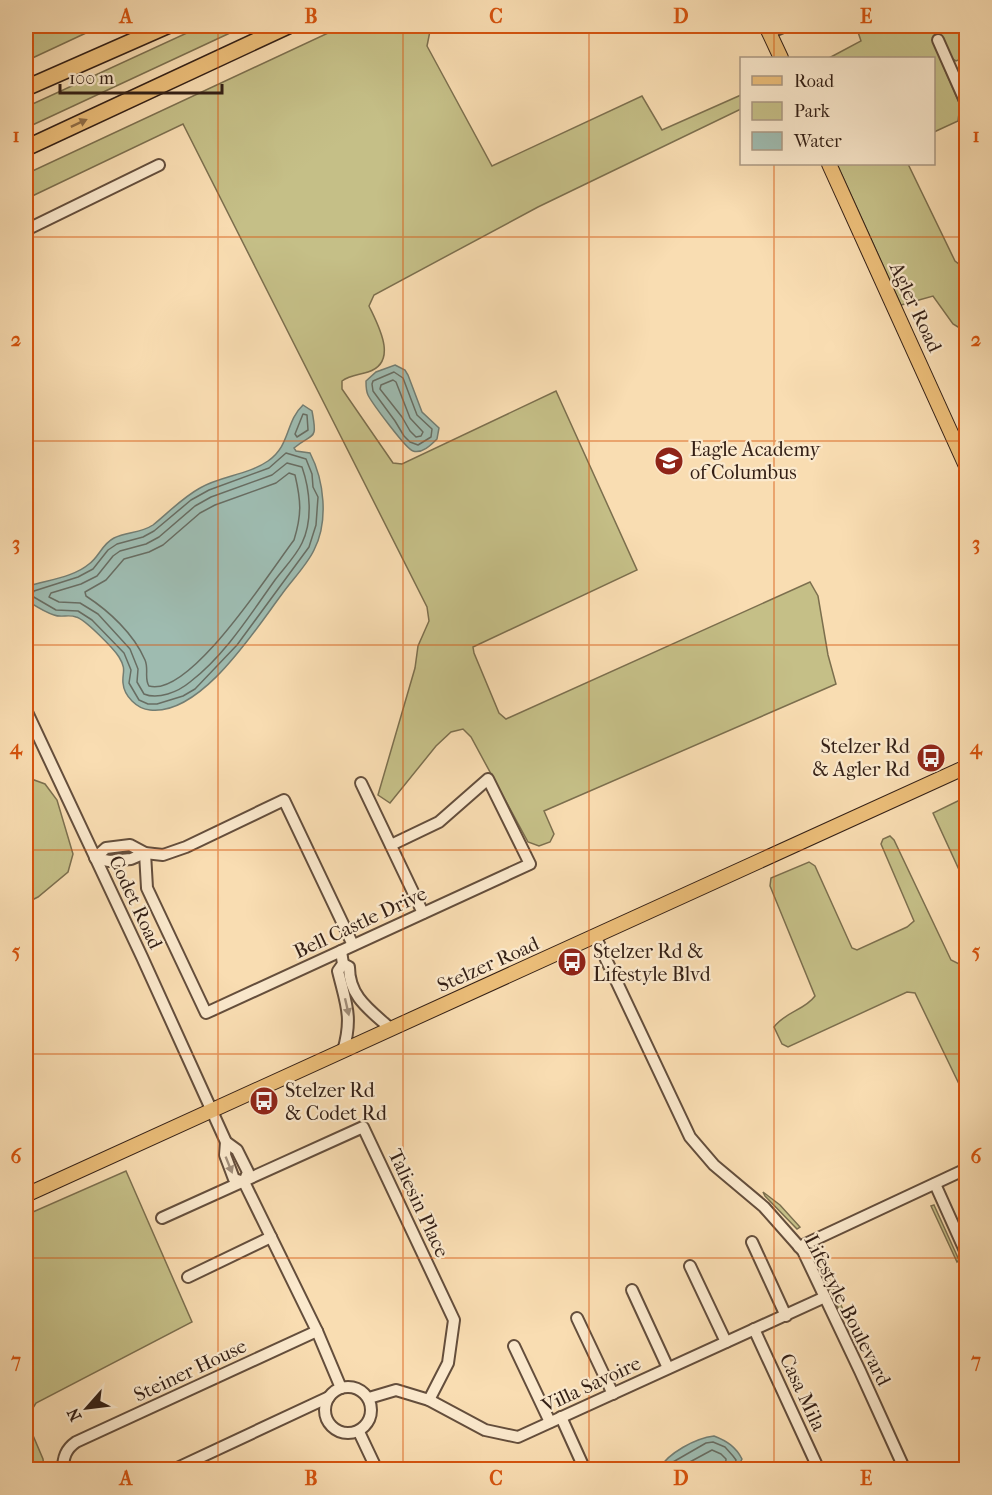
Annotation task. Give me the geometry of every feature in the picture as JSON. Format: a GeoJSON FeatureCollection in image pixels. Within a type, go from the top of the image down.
{"type":"FeatureCollection","features":[{"type":"Feature","properties":{"kind":"highway"},"geometry":{"type":"LineString","coordinates":[[111,49],[136,26]]}},
{"type":"Feature","properties":{"kind":"highway"},"geometry":{"type":"LineString","coordinates":[[26,88],[167,26]]}},
{"type":"Feature","properties":{"kind":"highway"},"geometry":{"type":"LineString","coordinates":[[26,148],[288,26]]}},
{"type":"Feature","properties":{"kind":"main road"},"geometry":{"type":"LineString","coordinates":[[768,29],[781,57]]}},
{"type":"Feature","properties":{"kind":"main road","name":"Agler Road"},"geometry":{"type":"LineString","coordinates":[[829,165],[966,466]]}},
{"type":"Feature","properties":{"kind":"main road","name":"Stelzer Road"},"geometry":{"type":"LineString","coordinates":[[26,1195],[966,767]]}},
{"type":"Feature","properties":{"kind":"street"},"geometry":{"type":"LineString","coordinates":[[768,29],[785,26]]}},
{"type":"Feature","properties":{"kind":"street"},"geometry":{"type":"LineString","coordinates":[[938,40],[966,103]]}},
{"type":"Feature","properties":{"kind":"street"},"geometry":{"type":"LineString","coordinates":[[26,230],[159,165]]}},
{"type":"Feature","properties":{"kind":"street","name":"Codet Road"},"geometry":{"type":"LineString","coordinates":[[26,710],[226,1142],[237,1150],[248,1172],[244,1182]]}},
{"type":"Feature","properties":{"kind":"street","name":"Bell Castle Drive"},"geometry":{"type":"LineString","coordinates":[[145,854],[147,888],[206,1013],[530,864],[488,778],[440,822],[391,845]]}},
{"type":"Feature","properties":{"kind":"street"},"geometry":{"type":"LineString","coordinates":[[361,783],[423,913]]}},
{"type":"Feature","properties":{"kind":"street"},"geometry":{"type":"LineString","coordinates":[[95,858],[106,848],[130,845],[145,854],[163,855],[186,847],[284,800],[353,945]]}},
{"type":"Feature","properties":{"kind":"street","name":"Lifestyle Boulevard"},"geometry":{"type":"LineString","coordinates":[[595,936],[690,1137],[714,1165],[764,1208],[799,1247],[825,1297],[905,1470]]}},
{"type":"Feature","properties":{"kind":"street"},"geometry":{"type":"LineString","coordinates":[[341,951],[342,963],[339,971],[349,1024],[343,1051]]}},
{"type":"Feature","properties":{"kind":"street"},"geometry":{"type":"LineString","coordinates":[[342,963],[350,967],[353,990],[361,1002],[391,1029]]}},
{"type":"Feature","properties":{"kind":"street","name":"Taliesin Place"},"geometry":{"type":"LineString","coordinates":[[162,1218],[363,1127],[454,1320],[448,1363],[429,1400]]}},
{"type":"Feature","properties":{"kind":"street"},"geometry":{"type":"LineString","coordinates":[[799,1247],[966,1169]]}},
{"type":"Feature","properties":{"kind":"street"},"geometry":{"type":"LineString","coordinates":[[244,1182],[317,1331],[341,1388]]}},
{"type":"Feature","properties":{"kind":"street"},"geometry":{"type":"LineString","coordinates":[[934,1184],[966,1253]]}},
{"type":"Feature","properties":{"kind":"street"},"geometry":{"type":"LineString","coordinates":[[188,1277],[271,1237]]}},
{"type":"Feature","properties":{"kind":"street"},"geometry":{"type":"LineString","coordinates":[[752,1242],[786,1316]]}},
{"type":"Feature","properties":{"kind":"street"},"geometry":{"type":"LineString","coordinates":[[690,1266],[726,1342]]}},
{"type":"Feature","properties":{"kind":"street"},"geometry":{"type":"LineString","coordinates":[[632,1290],[668,1368]]}},
{"type":"Feature","properties":{"kind":"street","name":"Villa Savoire"},"geometry":{"type":"LineString","coordinates":[[369,1398],[396,1390],[429,1400],[485,1430],[518,1437],[825,1297]]}},
{"type":"Feature","properties":{"kind":"street"},"geometry":{"type":"LineString","coordinates":[[577,1318],[613,1394]]}},
{"type":"Feature","properties":{"kind":"street","name":"Casa Mila"},"geometry":{"type":"LineString","coordinates":[[754,1329],[819,1470]]}},
{"type":"Feature","properties":{"kind":"street","name":"Steiner House"},"geometry":{"type":"LineString","coordinates":[[63,1470],[67,1449],[76,1442],[317,1331]]}},
{"type":"Feature","properties":{"kind":"street"},"geometry":{"type":"LineString","coordinates":[[514,1346],[550,1422]]}},
{"type":"Feature","properties":{"kind":"street"},"geometry":{"type":"LineString","coordinates":[[172,1470],[329,1397],[341,1388],[352,1387],[369,1398],[372,1411],[368,1423],[350,1434],[334,1428],[328,1422],[326,1405],[329,1397]]}},
{"type":"Feature","properties":{"kind":"street"},"geometry":{"type":"LineString","coordinates":[[561,1417],[585,1470]]}},
{"type":"Feature","properties":{"kind":"street"},"geometry":{"type":"LineString","coordinates":[[358,1431],[377,1470]]}},
{"type":"Feature","properties":{"kind":"green space"},"geometry":{"type":"Polygon","coordinates":[[[26,26],[101,26],[26,61],[26,26]]]}},
{"type":"Feature","properties":{"kind":"green space"},"geometry":{"type":"Polygon","coordinates":[[[202,26],[245,26],[26,128],[26,107],[202,26]]]}},
{"type":"Feature","properties":{"kind":"green space"},"geometry":{"type":"Polygon","coordinates":[[[343,26],[433,26],[427,46],[492,166],[642,96],[662,130],[740,95],[740,109],[538,207],[374,295],[369,306],[384,342],[382,360],[377,367],[368,372],[342,381],[342,389],[393,463],[402,464],[556,391],[637,570],[473,647],[499,713],[506,719],[810,582],[818,596],[828,655],[836,684],[544,811],[554,834],[550,842],[539,846],[528,842],[471,737],[463,729],[451,732],[436,746],[390,803],[378,795],[415,668],[418,646],[429,621],[427,607],[183,124],[26,199],[26,174],[343,26]]]}},
{"type":"Feature","properties":{"kind":"green space"},"geometry":{"type":"Polygon","coordinates":[[[856,26],[966,26],[966,57],[956,61],[951,58],[941,61],[960,105],[958,121],[935,132],[935,57],[831,57],[861,41],[856,26]]]}},
{"type":"Feature","properties":{"kind":"green space"},"geometry":{"type":"Polygon","coordinates":[[[837,165],[908,165],[955,261],[959,264],[966,260],[966,328],[963,330],[953,324],[933,296],[901,305],[837,165]]]}},
{"type":"Feature","properties":{"kind":"green space"},"geometry":{"type":"Polygon","coordinates":[[[26,777],[45,784],[57,800],[73,854],[68,872],[38,897],[26,903],[26,777]]]}},
{"type":"Feature","properties":{"kind":"green space"},"geometry":{"type":"Polygon","coordinates":[[[966,797],[966,885],[933,813],[966,797]]]}},
{"type":"Feature","properties":{"kind":"green space"},"geometry":{"type":"Polygon","coordinates":[[[890,836],[894,840],[951,960],[959,964],[966,961],[966,1089],[960,1086],[915,993],[907,992],[788,1047],[782,1044],[774,1027],[815,996],[770,886],[771,878],[809,862],[815,866],[852,948],[857,950],[907,927],[914,921],[881,844],[883,839],[890,836]]]}},
{"type":"Feature","properties":{"kind":"green space"},"geometry":{"type":"Polygon","coordinates":[[[126,1171],[192,1322],[36,1403],[26,1419],[26,1215],[126,1171]]]}},
{"type":"Feature","properties":{"kind":"green space"},"geometry":{"type":"Polygon","coordinates":[[[763,1192],[780,1205],[800,1227],[797,1229],[763,1192]]]}},
{"type":"Feature","properties":{"kind":"green space"},"geometry":{"type":"Polygon","coordinates":[[[934,1205],[959,1260],[957,1262],[931,1206],[934,1205]]]}},
{"type":"Feature","properties":{"kind":"green space"},"geometry":{"type":"Polygon","coordinates":[[[819,1247],[822,1249],[820,1259],[845,1314],[841,1314],[817,1262],[816,1253],[819,1247]]]}},
{"type":"Feature","properties":{"kind":"green space"},"geometry":{"type":"Polygon","coordinates":[[[26,1419],[43,1459],[44,1469],[26,1469],[26,1419]]]}},
{"type":"Feature","properties":{"kind":"water"},"geometry":{"type":"Polygon","coordinates":[[[395,365],[405,370],[422,412],[439,428],[437,439],[420,451],[413,451],[404,443],[367,392],[366,381],[376,372],[395,365]]]}},
{"type":"Feature","properties":{"kind":"water"},"geometry":{"type":"Polygon","coordinates":[[[303,405],[312,411],[314,432],[294,448],[296,451],[310,453],[319,475],[323,501],[322,526],[311,556],[242,648],[207,685],[188,699],[169,708],[150,710],[140,707],[126,693],[123,683],[123,665],[111,648],[80,619],[73,616],[50,614],[26,600],[29,586],[76,572],[92,561],[110,541],[153,525],[200,488],[268,461],[281,448],[293,419],[303,405]]]}},
{"type":"Feature","properties":{"kind":"water"},"geometry":{"type":"Polygon","coordinates":[[[714,1436],[731,1445],[740,1455],[742,1459],[737,1469],[659,1469],[669,1457],[683,1447],[714,1436]]]}},
{"type":"Feature","properties":{"kind":"place","name":"Eagle Academy of Columbus"},"geometry":{"type":"Point","coordinates":[669,461]}},
{"type":"Feature","properties":{"kind":"place","name":"Stelzer Rd & Agler Rd"},"geometry":{"type":"Point","coordinates":[931,758]}},
{"type":"Feature","properties":{"kind":"place","name":"Stelzer Rd & Lifestyle Blvd"},"geometry":{"type":"Point","coordinates":[572,962]}},
{"type":"Feature","properties":{"kind":"place","name":"Stelzer Rd & Codet Rd"},"geometry":{"type":"Point","coordinates":[264,1101]}}]}
